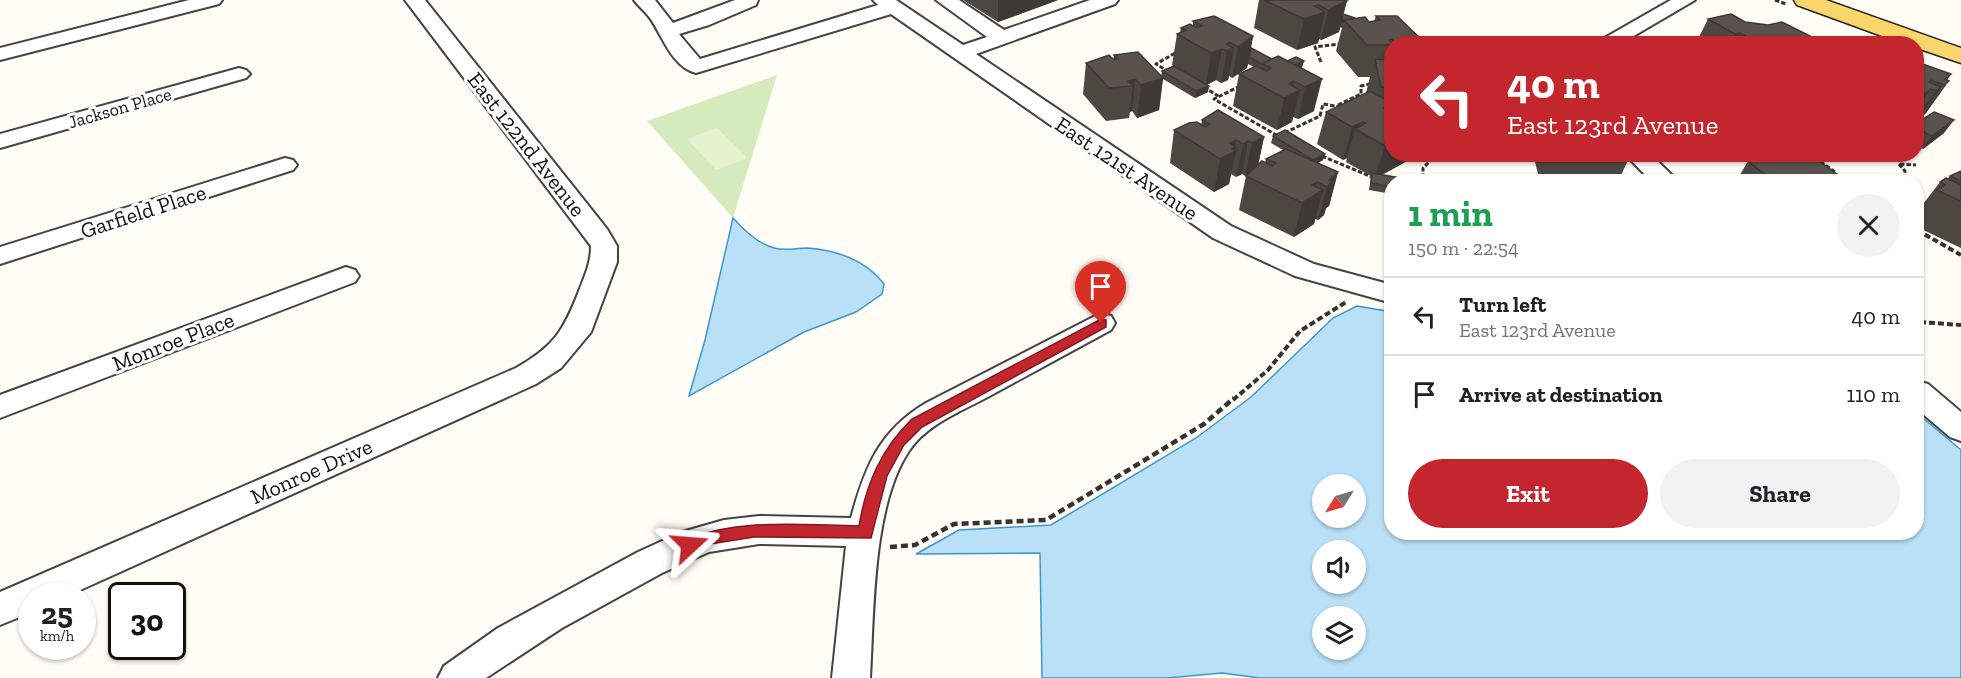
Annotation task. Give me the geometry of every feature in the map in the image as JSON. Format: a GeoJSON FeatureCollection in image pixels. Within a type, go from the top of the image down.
{"type":"FeatureCollection","features":[{"type":"Feature","properties":{"kind":"main road"},"geometry":{"type":"LineString","coordinates":[[1805,0],[1905,36]]}},
{"type":"Feature","properties":{"kind":"main road"},"geometry":{"type":"LineString","coordinates":[[1848,0],[1961,40]]}},
{"type":"Feature","properties":{"kind":"main road"},"geometry":{"type":"LineString","coordinates":[[1924,43],[1961,56]]}},
{"type":"Feature","properties":{"kind":"street"},"geometry":{"type":"LineString","coordinates":[[0,54],[212,0]]}},
{"type":"Feature","properties":{"kind":"street","name":"East 122nd Avenue"},"geometry":{"type":"LineString","coordinates":[[415,0],[598,235],[605,255],[591,297]]}},
{"type":"Feature","properties":{"kind":"street"},"geometry":{"type":"LineString","coordinates":[[644,0],[654,9],[686,60],[696,67],[888,4]]}},
{"type":"Feature","properties":{"kind":"street"},"geometry":{"type":"LineString","coordinates":[[946,0],[1002,38]]}},
{"type":"Feature","properties":{"kind":"street"},"geometry":{"type":"LineString","coordinates":[[960,53],[1108,0]]}},
{"type":"Feature","properties":{"kind":"street"},"geometry":{"type":"LineString","coordinates":[[1619,36],[1685,0]]}},
{"type":"Feature","properties":{"kind":"street"},"geometry":{"type":"LineString","coordinates":[[666,31],[702,21],[748,1]]}},
{"type":"Feature","properties":{"kind":"street","name":"East 121st Avenue"},"geometry":{"type":"LineString","coordinates":[[888,4],[1222,232],[1265,255],[1316,275],[1384,292]]}},
{"type":"Feature","properties":{"kind":"street","name":"Jackson Place"},"geometry":{"type":"LineString","coordinates":[[0,141],[239,74]]}},
{"type":"Feature","properties":{"kind":"street"},"geometry":{"type":"LineString","coordinates":[[1645,162],[1658,174]]}},
{"type":"Feature","properties":{"kind":"street","name":"Garfield Place"},"geometry":{"type":"LineString","coordinates":[[0,256],[285,165]]}},
{"type":"Feature","properties":{"kind":"street","name":"Monroe Place"},"geometry":{"type":"LineString","coordinates":[[0,406],[346,276]]}},
{"type":"Feature","properties":{"kind":"street","name":"Monroe Drive"},"geometry":{"type":"LineString","coordinates":[[0,609],[526,376],[551,361],[570,342],[591,297]]}},
{"type":"Feature","properties":{"kind":"street"},"geometry":{"type":"LineString","coordinates":[[851,678],[872,495],[879,476],[899,441],[917,423],[1101,323]]}},
{"type":"Feature","properties":{"kind":"street"},"geometry":{"type":"LineString","coordinates":[[1924,398],[1961,429]]}},
{"type":"Feature","properties":{"kind":"street"},"geometry":{"type":"LineString","coordinates":[[457,678],[480,659],[574,603],[664,555],[709,538],[754,530],[865,541]]}},
{"type":"Feature","properties":{"kind":"path"},"geometry":{"type":"LineString","coordinates":[[1321,62],[1315,46],[1349,44]]}},
{"type":"Feature","properties":{"kind":"path"},"geometry":{"type":"LineString","coordinates":[[1176,71],[1169,72],[1156,64],[1169,54],[1178,51]]}},
{"type":"Feature","properties":{"kind":"path"},"geometry":{"type":"LineString","coordinates":[[1337,105],[1361,94],[1361,86],[1371,84]]}},
{"type":"Feature","properties":{"kind":"path"},"geometry":{"type":"LineString","coordinates":[[1202,86],[1219,96]]}},
{"type":"Feature","properties":{"kind":"path"},"geometry":{"type":"LineString","coordinates":[[1240,86],[1214,99],[1278,136],[1320,116],[1323,104],[1337,105],[1346,110]]}},
{"type":"Feature","properties":{"kind":"path"},"geometry":{"type":"LineString","coordinates":[[1283,134],[1293,139]]}},
{"type":"Feature","properties":{"kind":"path"},"geometry":{"type":"LineString","coordinates":[[1313,150],[1368,177],[1381,179]]}},
{"type":"Feature","properties":{"kind":"path"},"geometry":{"type":"LineString","coordinates":[[1821,162],[1835,172],[1831,174]]}},
{"type":"Feature","properties":{"kind":"path"},"geometry":{"type":"LineString","coordinates":[[1903,174],[1905,171],[1899,164],[1916,165]]}},
{"type":"Feature","properties":{"kind":"path"},"geometry":{"type":"LineString","coordinates":[[1924,234],[1961,255]]}},
{"type":"Feature","properties":{"kind":"path"},"geometry":{"type":"LineString","coordinates":[[865,541],[915,545],[954,525],[1046,520],[1204,424],[1268,370],[1300,331],[1367,289]]}},
{"type":"Feature","properties":{"kind":"path"},"geometry":{"type":"LineString","coordinates":[[1924,322],[1961,325]]}},
{"type":"Feature","properties":{"kind":"green space"},"geometry":{"type":"Polygon","coordinates":[[[777,75],[733,218],[647,121],[777,75]]]}},
{"type":"Feature","properties":{"kind":"green space"},"geometry":{"type":"Polygon","coordinates":[[[717,128],[748,158],[716,170],[687,139],[717,128]]]}},
{"type":"Feature","properties":{"kind":"water"},"geometry":{"type":"Polygon","coordinates":[[[733,218],[757,240],[768,246],[782,249],[818,249],[850,258],[877,276],[884,284],[882,294],[856,312],[804,332],[689,396],[705,340],[733,218]]]}},
{"type":"Feature","properties":{"kind":"water"},"geometry":{"type":"Polygon","coordinates":[[[1357,306],[1384,311],[1384,540],[1924,540],[1924,419],[1961,450],[1961,678],[1260,678],[1222,673],[1167,678],[1042,678],[1040,553],[916,554],[959,530],[1051,525],[1196,438],[1251,397],[1333,318],[1357,306]]]}},
{"type":"Feature","properties":{"kind":"building"},"geometry":{"type":"Polygon","coordinates":[[[1264,0],[1347,1],[1328,10],[1318,5],[1314,6],[1325,12],[1304,19],[1264,0]]]}},
{"type":"Feature","properties":{"kind":"building"},"geometry":{"type":"Polygon","coordinates":[[[1343,14],[1355,18],[1343,22],[1343,14]]]}},
{"type":"Feature","properties":{"kind":"building"},"geometry":{"type":"Polygon","coordinates":[[[1731,14],[1745,22],[1768,25],[1782,22],[1810,36],[1745,36],[1740,33],[1735,34],[1708,19],[1731,14]]]}},
{"type":"Feature","properties":{"kind":"building"},"geometry":{"type":"Polygon","coordinates":[[[1214,16],[1253,36],[1238,47],[1230,42],[1226,44],[1234,48],[1211,53],[1177,34],[1186,30],[1181,28],[1190,24],[1197,28],[1202,26],[1193,21],[1214,16]]]}},
{"type":"Feature","properties":{"kind":"building"},"geometry":{"type":"Polygon","coordinates":[[[1376,16],[1397,16],[1418,36],[1384,36],[1384,45],[1367,45],[1344,20],[1365,17],[1369,22],[1380,20],[1376,16]]]}},
{"type":"Feature","properties":{"kind":"building"},"geometry":{"type":"Polygon","coordinates":[[[1251,48],[1272,59],[1262,64],[1249,57],[1251,48]]]}},
{"type":"Feature","properties":{"kind":"building"},"geometry":{"type":"Polygon","coordinates":[[[1138,52],[1163,78],[1141,85],[1135,79],[1128,81],[1133,86],[1109,88],[1086,63],[1109,55],[1114,60],[1118,59],[1114,55],[1138,52]]]}},
{"type":"Feature","properties":{"kind":"building"},"geometry":{"type":"Polygon","coordinates":[[[1278,56],[1322,79],[1305,87],[1294,81],[1289,84],[1300,90],[1284,98],[1239,74],[1256,66],[1266,71],[1271,68],[1262,64],[1278,56]]]}},
{"type":"Feature","properties":{"kind":"building"},"geometry":{"type":"Polygon","coordinates":[[[1296,57],[1304,61],[1295,65],[1287,61],[1296,57]]]}},
{"type":"Feature","properties":{"kind":"building"},"geometry":{"type":"Polygon","coordinates":[[[1375,59],[1384,60],[1384,87],[1381,87],[1375,59]]]}},
{"type":"Feature","properties":{"kind":"building"},"geometry":{"type":"Polygon","coordinates":[[[1924,64],[1951,74],[1945,79],[1949,81],[1944,85],[1931,80],[1929,82],[1941,87],[1936,91],[1931,89],[1925,94],[1924,64]]]}},
{"type":"Feature","properties":{"kind":"building"},"geometry":{"type":"Polygon","coordinates":[[[1174,66],[1209,86],[1196,91],[1162,71],[1174,66]]]}},
{"type":"Feature","properties":{"kind":"building"},"geometry":{"type":"Polygon","coordinates":[[[1370,91],[1384,99],[1384,145],[1355,129],[1366,123],[1352,127],[1326,112],[1370,91]]]}},
{"type":"Feature","properties":{"kind":"building"},"geometry":{"type":"Polygon","coordinates":[[[1218,110],[1264,137],[1252,143],[1248,141],[1243,144],[1236,140],[1230,143],[1236,147],[1232,149],[1236,151],[1220,159],[1174,130],[1197,122],[1205,127],[1210,124],[1202,120],[1218,110]]]}},
{"type":"Feature","properties":{"kind":"building"},"geometry":{"type":"Polygon","coordinates":[[[1934,112],[1954,120],[1932,136],[1924,132],[1924,118],[1934,112]]]}},
{"type":"Feature","properties":{"kind":"building"},"geometry":{"type":"Polygon","coordinates":[[[1285,130],[1325,154],[1313,160],[1273,136],[1285,130]]]}},
{"type":"Feature","properties":{"kind":"building"},"geometry":{"type":"Polygon","coordinates":[[[1286,149],[1338,172],[1329,180],[1333,181],[1327,187],[1317,182],[1312,185],[1323,190],[1302,203],[1246,176],[1262,161],[1272,166],[1276,163],[1266,159],[1286,149]]]}},
{"type":"Feature","properties":{"kind":"building"},"geometry":{"type":"Polygon","coordinates":[[[1749,162],[1820,162],[1837,174],[1765,174],[1749,162]]]}},
{"type":"Feature","properties":{"kind":"building"},"geometry":{"type":"Polygon","coordinates":[[[1961,171],[1961,181],[1950,176],[1961,171]]]}},
{"type":"Feature","properties":{"kind":"building"},"geometry":{"type":"Polygon","coordinates":[[[1372,173],[1384,175],[1384,185],[1371,183],[1372,173]]]}},
{"type":"Feature","properties":{"kind":"building"},"geometry":{"type":"Polygon","coordinates":[[[1946,178],[1961,183],[1961,201],[1936,190],[1945,185],[1940,182],[1946,178]]]}},
{"type":"Feature","properties":{"kind":"route"},"geometry":{"type":"LineString","coordinates":[[690,545],[726,534],[754,530],[866,533],[872,495],[879,476],[899,441],[917,423],[1101,323]]}}]}
